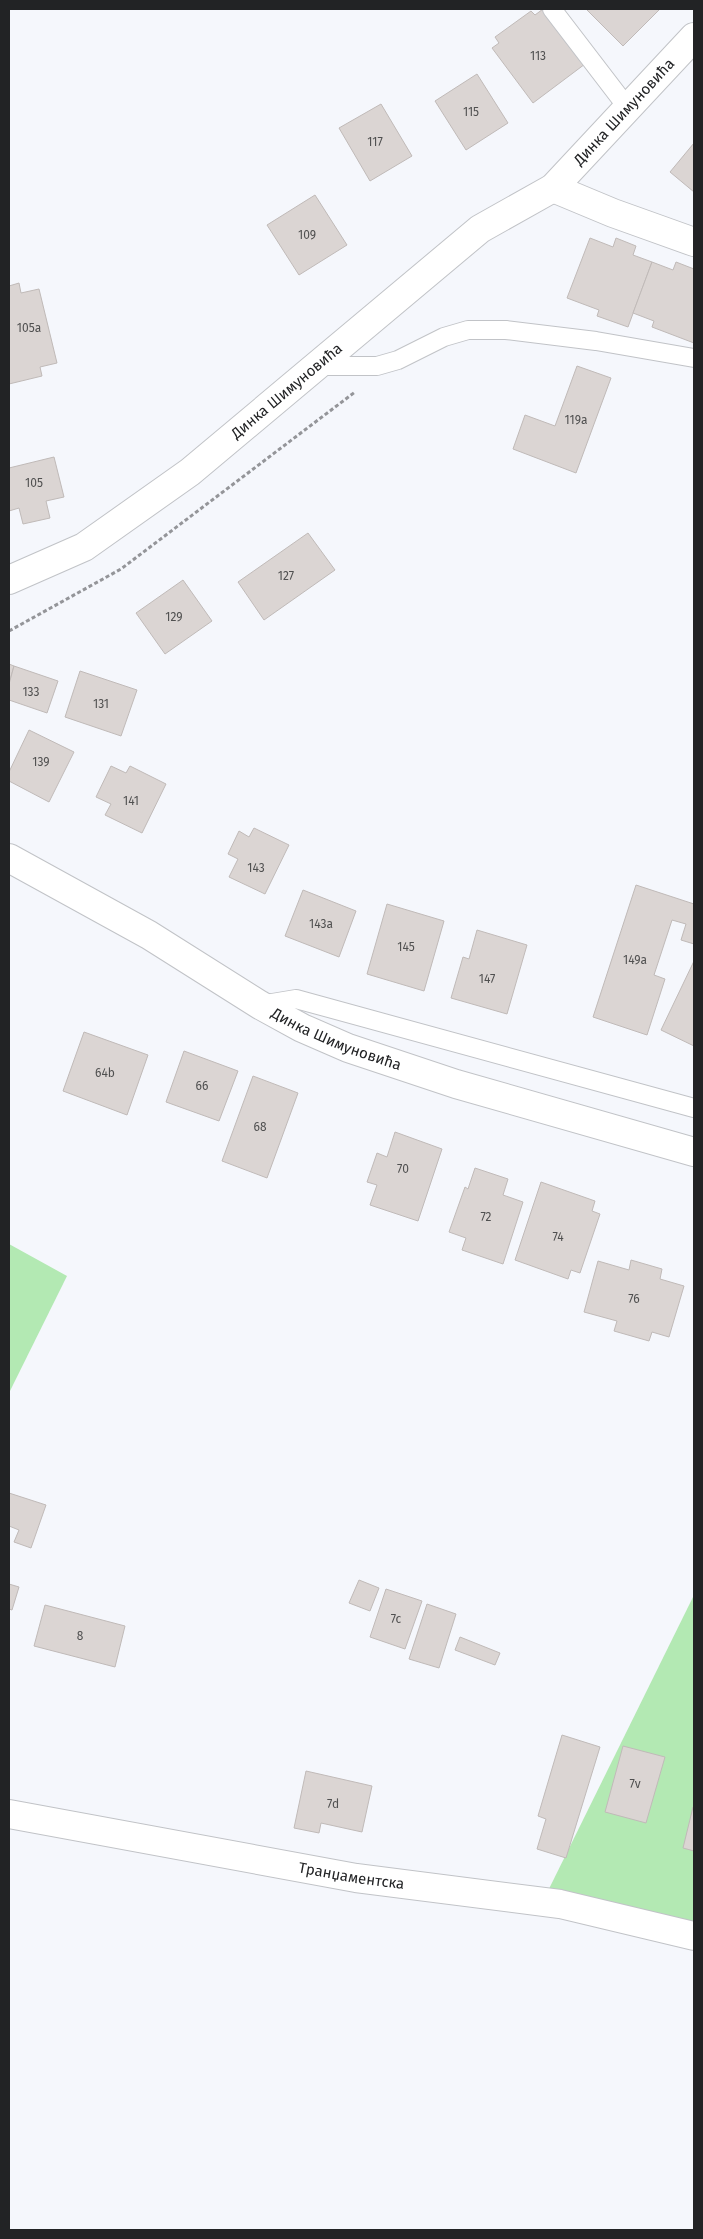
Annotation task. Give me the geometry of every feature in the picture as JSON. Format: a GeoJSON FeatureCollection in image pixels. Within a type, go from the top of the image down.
{"type":"FeatureCollection","features":[{"type":"Feature","properties":{"kind":"street","name":"Динка Шимуновића"},"geometry":{"type":"LineString","coordinates":[[9,580],[84,547],[190,472],[480,229],[553,188],[694,37]]}},
{"type":"Feature","properties":{"kind":"street"},"geometry":{"type":"LineString","coordinates":[[553,188],[613,213],[694,242]]}},
{"type":"Feature","properties":{"kind":"street","name":"Динка Шимуновића"},"geometry":{"type":"LineString","coordinates":[[9,858],[149,936],[260,1005],[302,1028],[366,1054],[456,1084],[694,1152]]}},
{"type":"Feature","properties":{"kind":"street","name":"Транџаментска"},"geometry":{"type":"LineString","coordinates":[[9,1814],[356,1878],[560,1904],[694,1936]]}},
{"type":"Feature","properties":{"kind":"lane"},"geometry":{"type":"LineString","coordinates":[[552,9],[627,107]]}},
{"type":"Feature","properties":{"kind":"lane"},"geometry":{"type":"LineString","coordinates":[[318,366],[377,366],[398,360],[444,337],[468,330],[506,330],[694,358]]}},
{"type":"Feature","properties":{"kind":"lane"},"geometry":{"type":"LineString","coordinates":[[260,1005],[296,999],[694,1108]]}},
{"type":"Feature","properties":{"kind":"green space"},"geometry":{"type":"Polygon","coordinates":[[[9,1244],[67,1276],[9,1393],[9,1244]]]}},
{"type":"Feature","properties":{"kind":"green space"},"geometry":{"type":"Polygon","coordinates":[[[694,1595],[694,1937],[543,1901],[694,1595]]]}},
{"type":"Feature","properties":{"kind":"building"},"geometry":{"type":"Polygon","coordinates":[[[543,9],[585,64],[533,103],[492,48],[499,43],[495,37],[531,11],[535,15],[543,9]]]}},
{"type":"Feature","properties":{"kind":"building"},"geometry":{"type":"Polygon","coordinates":[[[586,9],[660,9],[623,46],[586,9]]]}},
{"type":"Feature","properties":{"kind":"building"},"geometry":{"type":"Polygon","coordinates":[[[477,74],[508,123],[466,150],[435,101],[477,74]]]}},
{"type":"Feature","properties":{"kind":"building"},"geometry":{"type":"Polygon","coordinates":[[[381,104],[412,156],[370,181],[339,128],[381,104]]]}},
{"type":"Feature","properties":{"kind":"building"},"geometry":{"type":"Polygon","coordinates":[[[694,143],[694,192],[670,172],[694,143]]]}},
{"type":"Feature","properties":{"kind":"building"},"geometry":{"type":"Polygon","coordinates":[[[315,195],[347,245],[299,275],[267,225],[315,195]]]}},
{"type":"Feature","properties":{"kind":"building"},"geometry":{"type":"Polygon","coordinates":[[[590,238],[613,247],[616,238],[636,246],[633,255],[652,262],[628,327],[597,316],[599,310],[567,298],[590,238]]]}},
{"type":"Feature","properties":{"kind":"building"},"geometry":{"type":"Polygon","coordinates":[[[652,262],[673,270],[676,262],[694,269],[694,343],[652,327],[654,321],[633,313],[652,262]]]}},
{"type":"Feature","properties":{"kind":"building"},"geometry":{"type":"Polygon","coordinates":[[[19,283],[21,293],[39,289],[57,363],[40,367],[42,376],[9,384],[9,286],[19,283]]]}},
{"type":"Feature","properties":{"kind":"building"},"geometry":{"type":"Polygon","coordinates":[[[577,366],[611,378],[576,473],[513,449],[525,415],[555,426],[577,366]]]}},
{"type":"Feature","properties":{"kind":"building"},"geometry":{"type":"Polygon","coordinates":[[[54,457],[64,497],[46,501],[50,518],[23,524],[19,508],[9,511],[9,468],[54,457]]]}},
{"type":"Feature","properties":{"kind":"building"},"geometry":{"type":"Polygon","coordinates":[[[308,533],[335,570],[264,620],[238,582],[308,533]]]}},
{"type":"Feature","properties":{"kind":"building"},"geometry":{"type":"Polygon","coordinates":[[[183,580],[212,621],[165,654],[136,613],[183,580]]]}},
{"type":"Feature","properties":{"kind":"building"},"geometry":{"type":"Polygon","coordinates":[[[9,664],[14,666],[9,684],[9,664]]]}},
{"type":"Feature","properties":{"kind":"building"},"geometry":{"type":"Polygon","coordinates":[[[14,666],[58,681],[47,713],[9,700],[9,684],[14,666]]]}},
{"type":"Feature","properties":{"kind":"building"},"geometry":{"type":"Polygon","coordinates":[[[80,671],[137,690],[121,736],[65,717],[80,671]]]}},
{"type":"Feature","properties":{"kind":"building"},"geometry":{"type":"Polygon","coordinates":[[[29,730],[74,752],[49,802],[9,781],[9,772],[29,730]]]}},
{"type":"Feature","properties":{"kind":"building"},"geometry":{"type":"Polygon","coordinates":[[[111,766],[126,773],[130,766],[166,784],[142,833],[105,815],[111,804],[96,797],[111,766]]]}},
{"type":"Feature","properties":{"kind":"building"},"geometry":{"type":"Polygon","coordinates":[[[254,828],[289,845],[265,894],[229,877],[238,859],[228,854],[239,831],[249,837],[254,828]]]}},
{"type":"Feature","properties":{"kind":"building"},"geometry":{"type":"Polygon","coordinates":[[[636,885],[694,904],[694,944],[681,940],[686,924],[672,920],[654,975],[665,979],[647,1035],[593,1017],[636,885]]]}},
{"type":"Feature","properties":{"kind":"building"},"geometry":{"type":"Polygon","coordinates":[[[303,890],[356,911],[339,957],[285,936],[303,890]]]}},
{"type":"Feature","properties":{"kind":"building"},"geometry":{"type":"Polygon","coordinates":[[[387,904],[444,921],[424,991],[367,974],[387,904]]]}},
{"type":"Feature","properties":{"kind":"building"},"geometry":{"type":"Polygon","coordinates":[[[477,930],[527,945],[507,1014],[451,998],[463,957],[469,959],[477,930]]]}},
{"type":"Feature","properties":{"kind":"building"},"geometry":{"type":"Polygon","coordinates":[[[694,961],[694,1046],[661,1030],[694,961]]]}},
{"type":"Feature","properties":{"kind":"building"},"geometry":{"type":"Polygon","coordinates":[[[84,1032],[148,1055],[127,1115],[63,1091],[84,1032]]]}},
{"type":"Feature","properties":{"kind":"building"},"geometry":{"type":"Polygon","coordinates":[[[184,1051],[238,1071],[219,1121],[166,1102],[184,1051]]]}},
{"type":"Feature","properties":{"kind":"building"},"geometry":{"type":"Polygon","coordinates":[[[253,1076],[298,1093],[267,1178],[222,1161],[253,1076]]]}},
{"type":"Feature","properties":{"kind":"building"},"geometry":{"type":"Polygon","coordinates":[[[395,1132],[442,1149],[418,1221],[370,1205],[377,1185],[367,1182],[377,1153],[387,1157],[395,1132]]]}},
{"type":"Feature","properties":{"kind":"building"},"geometry":{"type":"Polygon","coordinates":[[[475,1168],[508,1179],[503,1195],[523,1202],[503,1264],[462,1250],[466,1238],[449,1232],[465,1187],[468,1189],[475,1168]]]}},
{"type":"Feature","properties":{"kind":"building"},"geometry":{"type":"Polygon","coordinates":[[[541,1182],[595,1201],[592,1211],[600,1214],[580,1273],[571,1270],[568,1279],[515,1260],[541,1182]]]}},
{"type":"Feature","properties":{"kind":"building"},"geometry":{"type":"Polygon","coordinates":[[[631,1260],[662,1269],[660,1279],[684,1286],[669,1337],[652,1332],[649,1341],[614,1331],[617,1321],[584,1312],[598,1261],[629,1270],[631,1260]]]}},
{"type":"Feature","properties":{"kind":"building"},"geometry":{"type":"Polygon","coordinates":[[[9,1493],[46,1505],[31,1548],[14,1542],[19,1530],[9,1526],[9,1493]]]}},
{"type":"Feature","properties":{"kind":"building"},"geometry":{"type":"Polygon","coordinates":[[[359,1580],[379,1588],[370,1611],[349,1603],[359,1580]]]}},
{"type":"Feature","properties":{"kind":"building"},"geometry":{"type":"Polygon","coordinates":[[[9,1584],[19,1587],[12,1610],[9,1609],[9,1584]]]}},
{"type":"Feature","properties":{"kind":"building"},"geometry":{"type":"Polygon","coordinates":[[[386,1589],[422,1601],[405,1649],[370,1637],[386,1589]]]}},
{"type":"Feature","properties":{"kind":"building"},"geometry":{"type":"Polygon","coordinates":[[[427,1604],[456,1614],[439,1668],[409,1659],[427,1604]]]}},
{"type":"Feature","properties":{"kind":"building"},"geometry":{"type":"Polygon","coordinates":[[[45,1605],[125,1626],[115,1667],[34,1646],[45,1605]]]}},
{"type":"Feature","properties":{"kind":"building"},"geometry":{"type":"Polygon","coordinates":[[[460,1637],[500,1653],[495,1665],[455,1650],[460,1637]]]}},
{"type":"Feature","properties":{"kind":"building"},"geometry":{"type":"Polygon","coordinates":[[[562,1735],[600,1747],[566,1858],[537,1849],[546,1819],[538,1816],[562,1735]]]}},
{"type":"Feature","properties":{"kind":"building"},"geometry":{"type":"Polygon","coordinates":[[[623,1746],[665,1757],[646,1823],[605,1812],[623,1746]]]}},
{"type":"Feature","properties":{"kind":"building"},"geometry":{"type":"Polygon","coordinates":[[[306,1771],[372,1786],[362,1832],[321,1823],[319,1833],[294,1828],[306,1771]]]}},
{"type":"Feature","properties":{"kind":"building"},"geometry":{"type":"Polygon","coordinates":[[[694,1807],[694,1851],[683,1848],[694,1807]]]}}]}
